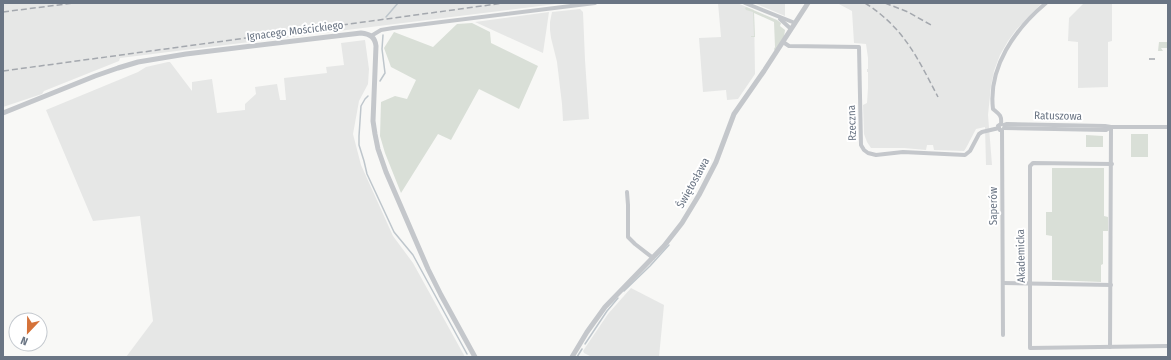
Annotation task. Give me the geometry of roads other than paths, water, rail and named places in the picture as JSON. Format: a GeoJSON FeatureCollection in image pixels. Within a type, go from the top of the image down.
{"type":"FeatureCollection","features":[{"type":"Feature","properties":{"kind":"street","name":"Ignacego Mościckiego"},"geometry":{"type":"LineString","coordinates":[[3,113],[95,76],[146,61],[186,54],[361,33],[371,36],[380,30],[393,28],[595,3]]}},
{"type":"Feature","properties":{"kind":"street"},"geometry":{"type":"LineString","coordinates":[[745,3],[795,23]]}},
{"type":"Feature","properties":{"kind":"street","name":"Świętosława"},"geometry":{"type":"LineString","coordinates":[[572,357],[594,322],[605,308],[619,291],[653,258],[691,209],[719,155],[734,114],[808,3]]}},
{"type":"Feature","properties":{"kind":"street","name":"Saperów"},"geometry":{"type":"LineString","coordinates":[[1003,335],[1002,118],[993,109],[993,88],[996,72],[1012,40],[1022,26],[1046,3]]}},
{"type":"Feature","properties":{"kind":"street"},"geometry":{"type":"LineString","coordinates":[[778,17],[791,29]]}},
{"type":"Feature","properties":{"kind":"street"},"geometry":{"type":"LineString","coordinates":[[371,36],[375,40],[376,46],[373,120],[374,134],[378,149],[386,172],[428,268],[475,357]]}},
{"type":"Feature","properties":{"kind":"street","name":"Rzeczna"},"geometry":{"type":"LineString","coordinates":[[783,42],[790,46],[859,47],[862,145],[864,150],[872,154],[903,152],[965,155],[970,151],[979,134],[1002,127]]}},
{"type":"Feature","properties":{"kind":"street","name":"Ratuszowa"},"geometry":{"type":"LineString","coordinates":[[1002,127],[1106,130],[1112,128],[1168,127]]}},
{"type":"Feature","properties":{"kind":"street"},"geometry":{"type":"LineString","coordinates":[[1110,347],[1112,128]]}},
{"type":"Feature","properties":{"kind":"street","name":"Akademicka"},"geometry":{"type":"LineString","coordinates":[[1112,164],[1031,164],[1030,348],[1168,346]]}},
{"type":"Feature","properties":{"kind":"street"},"geometry":{"type":"LineString","coordinates":[[627,192],[628,236],[635,244],[653,258]]}},
{"type":"Feature","properties":{"kind":"street"},"geometry":{"type":"LineString","coordinates":[[1003,283],[1111,285]]}},
{"type":"Feature","properties":{"kind":"waterway"},"geometry":{"type":"LineString","coordinates":[[386,17],[398,3]]}},
{"type":"Feature","properties":{"kind":"waterway"},"geometry":{"type":"LineString","coordinates":[[380,81],[385,73],[382,49],[383,35]]}},
{"type":"Feature","properties":{"kind":"waterway"},"geometry":{"type":"LineString","coordinates":[[368,96],[361,106],[359,136],[359,145],[367,174],[394,232],[413,255],[467,354]]}},
{"type":"Feature","properties":{"kind":"waterway"},"geometry":{"type":"LineString","coordinates":[[624,291],[669,245]]}},
{"type":"Feature","properties":{"kind":"waterway"},"geometry":{"type":"LineString","coordinates":[[585,344],[607,311],[618,298]]}},
{"type":"Feature","properties":{"kind":"waterway"},"geometry":{"type":"LineString","coordinates":[[577,357],[582,349]]}},
{"type":"Feature","properties":{"kind":"railway"},"geometry":{"type":"LineString","coordinates":[[3,12],[74,3]]}},
{"type":"Feature","properties":{"kind":"railway"},"geometry":{"type":"LineString","coordinates":[[3,71],[504,3]]}},
{"type":"Feature","properties":{"kind":"railway"},"geometry":{"type":"LineString","coordinates":[[865,3],[900,33],[916,56],[938,97]]}},
{"type":"Feature","properties":{"kind":"railway"},"geometry":{"type":"LineString","coordinates":[[885,3],[908,12],[931,25]]}},
{"type":"Feature","properties":{"kind":"railway"},"geometry":{"type":"LineString","coordinates":[[1149,59],[1155,59]]}}]}
